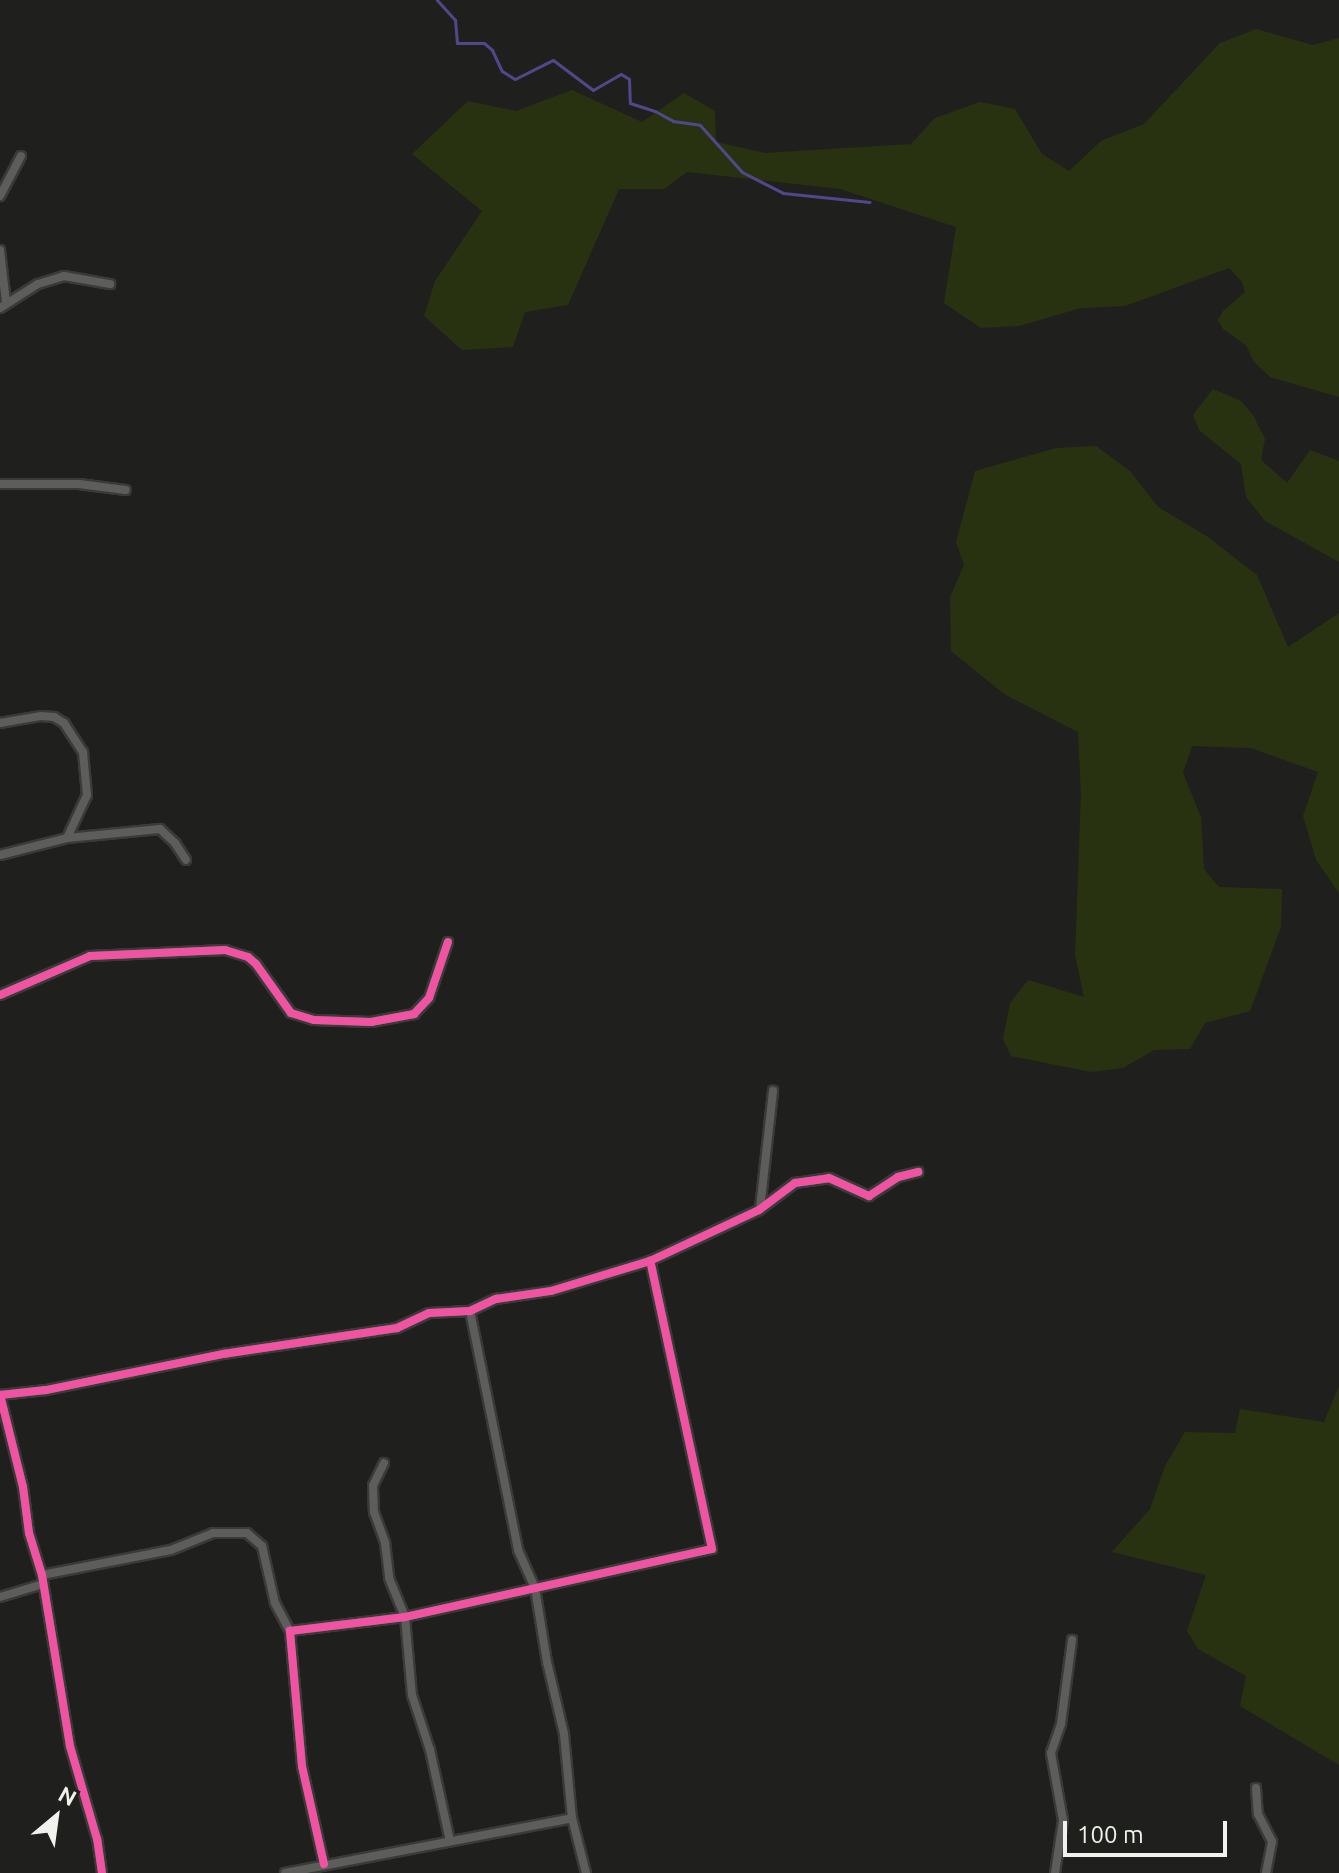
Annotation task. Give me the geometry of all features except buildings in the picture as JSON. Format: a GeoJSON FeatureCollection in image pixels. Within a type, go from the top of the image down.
{"type":"FeatureCollection","features":[{"type":"Feature","properties":{"kind":"street"},"geometry":{"type":"LineString","coordinates":[[0,196],[21,156]]}},
{"type":"Feature","properties":{"kind":"street"},"geometry":{"type":"LineString","coordinates":[[0,250],[3,306],[38,284],[64,276],[110,284]]}},
{"type":"Feature","properties":{"kind":"street"},"geometry":{"type":"LineString","coordinates":[[0,484],[79,484],[126,490]]}},
{"type":"Feature","properties":{"kind":"street"},"geometry":{"type":"LineString","coordinates":[[0,723],[41,716],[54,717],[64,723],[72,740],[83,752],[87,795],[67,838]]}},
{"type":"Feature","properties":{"kind":"street"},"geometry":{"type":"LineString","coordinates":[[0,855],[67,838],[160,829],[186,860]]}},
{"type":"Feature","properties":{"kind":"street"},"geometry":{"type":"LineString","coordinates":[[0,995],[90,956],[225,950],[248,957],[256,964],[291,1013],[338,1022],[383,1021],[414,1014],[429,998],[448,942]]}},
{"type":"Feature","properties":{"kind":"street"},"geometry":{"type":"LineString","coordinates":[[759,1210],[773,1091]]}},
{"type":"Feature","properties":{"kind":"street"},"geometry":{"type":"LineString","coordinates":[[102,1873],[97,1839],[70,1746],[42,1579],[0,1395],[46,1390],[223,1354],[397,1328],[429,1313],[470,1311],[496,1299],[551,1291],[650,1261],[759,1210],[795,1183],[814,1177],[829,1178],[869,1196],[898,1177],[918,1172]]}},
{"type":"Feature","properties":{"kind":"street"},"geometry":{"type":"LineString","coordinates":[[290,1631],[405,1617],[712,1549],[650,1261]]}},
{"type":"Feature","properties":{"kind":"street"},"geometry":{"type":"LineString","coordinates":[[470,1311],[518,1550],[535,1588],[547,1662],[564,1734],[572,1818],[586,1873]]}},
{"type":"Feature","properties":{"kind":"street"},"geometry":{"type":"LineString","coordinates":[[384,1463],[373,1486],[374,1512],[385,1543],[389,1578],[405,1617],[412,1695],[430,1750],[450,1841]]}},
{"type":"Feature","properties":{"kind":"street"},"geometry":{"type":"LineString","coordinates":[[0,1597],[42,1579],[171,1550],[213,1533],[247,1533],[262,1546],[275,1603],[290,1631],[302,1766],[324,1864]]}},
{"type":"Feature","properties":{"kind":"street"},"geometry":{"type":"LineString","coordinates":[[1055,1873],[1063,1820],[1051,1753],[1061,1724],[1072,1640]]}},
{"type":"Feature","properties":{"kind":"street"},"geometry":{"type":"LineString","coordinates":[[1256,1788],[1258,1814],[1272,1842],[1266,1873]]}},
{"type":"Feature","properties":{"kind":"street"},"geometry":{"type":"LineString","coordinates":[[285,1873],[572,1818]]}},
{"type":"Feature","properties":{"kind":"green space"},"geometry":{"type":"Polygon","coordinates":[[[1256,29],[1313,45],[1339,38],[1339,397],[1270,377],[1254,362],[1246,345],[1223,329],[1218,320],[1223,311],[1245,292],[1242,282],[1229,268],[1125,306],[1081,308],[1019,326],[981,328],[944,303],[956,227],[840,189],[687,172],[664,189],[619,189],[568,305],[525,312],[513,347],[462,350],[424,316],[435,281],[482,211],[412,154],[468,101],[516,111],[572,90],[642,122],[684,93],[715,111],[716,142],[765,153],[911,144],[935,118],[980,102],[1015,109],[1042,154],[1069,171],[1101,141],[1144,124],[1220,43],[1256,29]]]}},
{"type":"Feature","properties":{"kind":"green space"},"geometry":{"type":"Polygon","coordinates":[[[1213,389],[1241,401],[1253,415],[1265,439],[1261,460],[1287,483],[1310,450],[1339,461],[1339,562],[1265,521],[1246,497],[1241,464],[1199,430],[1193,415],[1213,389]]]}},
{"type":"Feature","properties":{"kind":"green space"},"geometry":{"type":"Polygon","coordinates":[[[1096,446],[1130,471],[1158,507],[1208,537],[1257,575],[1288,647],[1339,613],[1339,893],[1316,860],[1303,816],[1318,772],[1251,748],[1192,746],[1183,773],[1201,817],[1204,869],[1219,887],[1282,889],[1281,927],[1250,1011],[1205,1023],[1190,1049],[1154,1050],[1123,1068],[1091,1072],[1011,1056],[1003,1039],[1010,1003],[1028,980],[1084,997],[1075,955],[1081,795],[1078,732],[1004,694],[951,651],[950,597],[964,565],[956,542],[975,471],[1056,448],[1096,446]]]}},
{"type":"Feature","properties":{"kind":"green space"},"geometry":{"type":"Polygon","coordinates":[[[1339,1386],[1339,1765],[1240,1706],[1246,1676],[1198,1649],[1187,1631],[1206,1575],[1112,1552],[1150,1509],[1165,1466],[1185,1432],[1235,1433],[1240,1409],[1324,1422],[1339,1386]]]}},
{"type":"Feature","properties":{"kind":"waterway"},"geometry":{"type":"LineString","coordinates":[[437,0],[455,20],[457,43],[484,43],[492,50],[502,71],[515,79],[553,60],[593,90],[621,74],[629,79],[630,103],[673,121],[700,125],[742,172],[783,193],[870,202]]}},
{"type":"Feature","properties":{"kind":"cycle path"},"geometry":{"type":"LineString","coordinates":[[0,995],[90,956],[225,950],[248,957],[256,964],[291,1013],[314,1020],[371,1022],[414,1014],[429,998],[448,942]]}},
{"type":"Feature","properties":{"kind":"cycle path"},"geometry":{"type":"LineString","coordinates":[[102,1873],[97,1839],[70,1746],[42,1575],[29,1533],[23,1487],[0,1395],[46,1390],[223,1354],[397,1328],[429,1313],[470,1311],[496,1299],[551,1291],[650,1261],[759,1210],[795,1183],[829,1178],[869,1196],[898,1177],[918,1172]]}},
{"type":"Feature","properties":{"kind":"cycle path"},"geometry":{"type":"LineString","coordinates":[[324,1864],[302,1766],[290,1631],[405,1617],[712,1549],[650,1261]]}}]}
